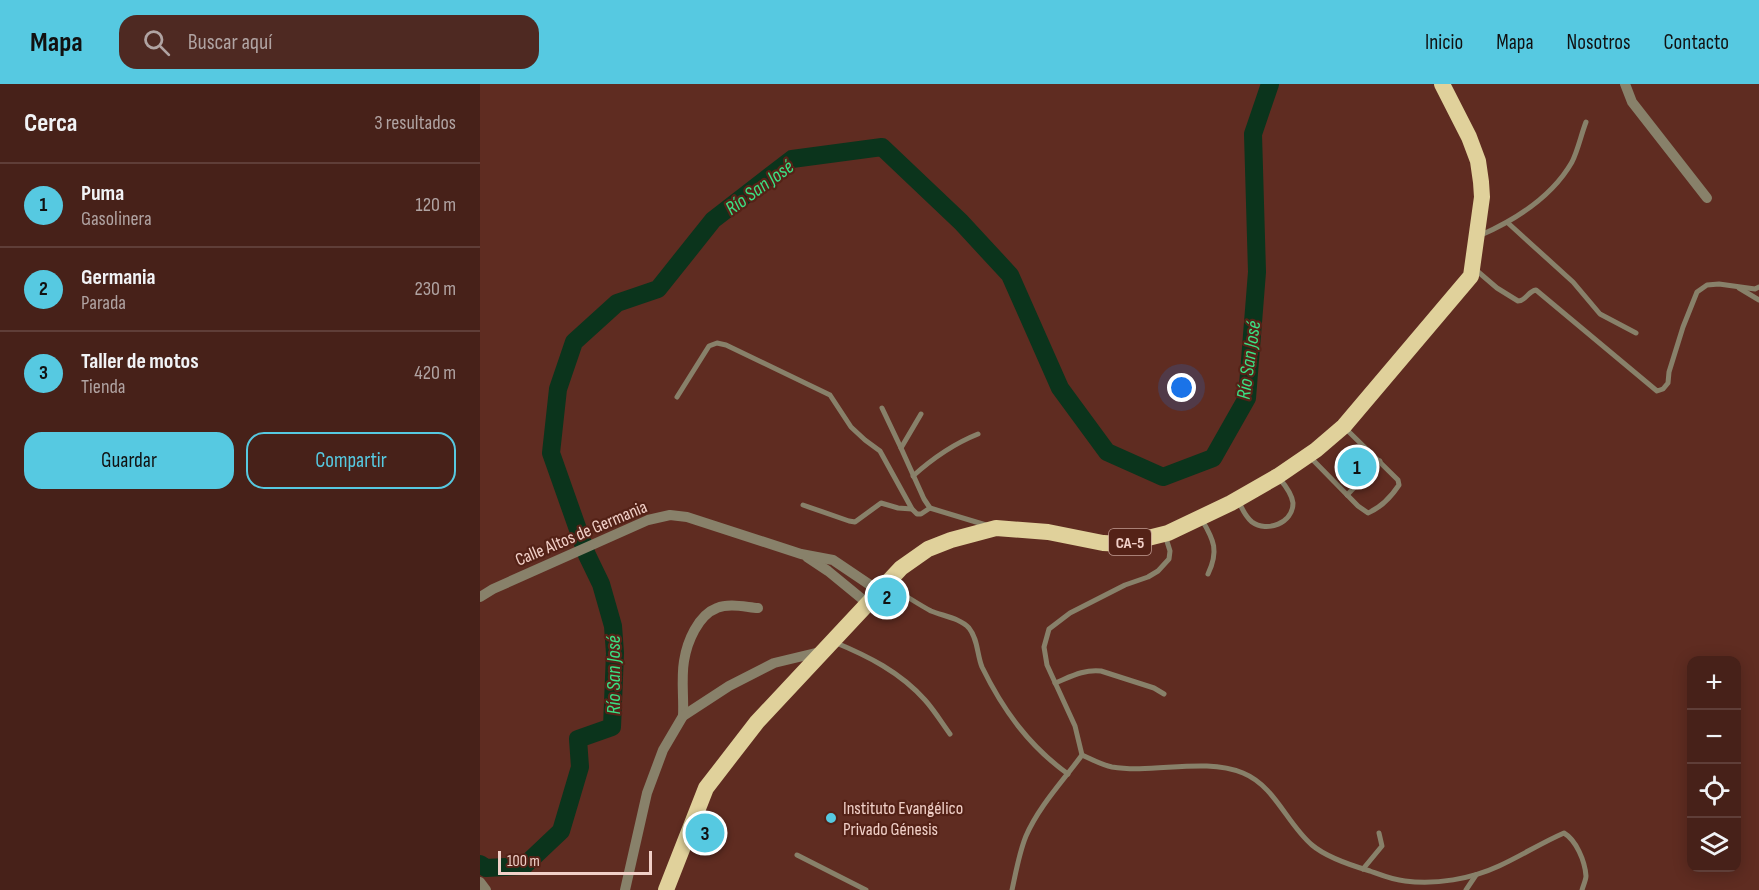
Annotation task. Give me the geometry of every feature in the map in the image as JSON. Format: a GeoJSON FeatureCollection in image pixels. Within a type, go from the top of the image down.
{"type":"FeatureCollection","features":[{"type":"Feature","properties":{"kind":"highway","name":"CA-5"},"geometry":{"type":"LineString","coordinates":[[666,890],[706,788],[757,722],[901,568],[928,549],[951,540],[996,528],[1048,532],[1103,543],[1124,543],[1165,534],[1237,500],[1278,476],[1344,426],[1471,276],[1482,197],[1478,161],[1469,137],[1442,84]]}},
{"type":"Feature","properties":{"kind":"street"},"geometry":{"type":"LineString","coordinates":[[1625,84],[1632,102],[1707,198]]}},
{"type":"Feature","properties":{"kind":"street","name":"Calle Altos de Germania"},"geometry":{"type":"LineString","coordinates":[[480,597],[488,591],[648,520],[670,515],[687,517],[801,554],[833,560],[877,593]]}},
{"type":"Feature","properties":{"kind":"street","name":"Calle Altos de Germania"},"geometry":{"type":"LineString","coordinates":[[801,554],[828,571],[877,593]]}},
{"type":"Feature","properties":{"kind":"street"},"geometry":{"type":"LineString","coordinates":[[683,716],[684,661],[700,621],[709,612],[725,606],[758,608]]}},
{"type":"Feature","properties":{"kind":"street"},"geometry":{"type":"LineString","coordinates":[[625,890],[646,793],[666,743],[683,716],[729,686],[774,663],[828,646]]}},
{"type":"Feature","properties":{"kind":"street"},"geometry":{"type":"LineString","coordinates":[[480,882],[486,890]]}},
{"type":"Feature","properties":{"kind":"lane"},"geometry":{"type":"LineString","coordinates":[[1477,237],[1509,223],[1539,201],[1561,178],[1573,160],[1586,122]]}},
{"type":"Feature","properties":{"kind":"lane"},"geometry":{"type":"LineString","coordinates":[[1509,223],[1573,282],[1600,314],[1636,333]]}},
{"type":"Feature","properties":{"kind":"lane"},"geometry":{"type":"LineString","coordinates":[[1472,267],[1497,288],[1518,301],[1525,299],[1536,290],[1657,391],[1663,389],[1668,383],[1669,372],[1683,327],[1697,292],[1707,285],[1719,284],[1755,289],[1759,287]]}},
{"type":"Feature","properties":{"kind":"lane"},"geometry":{"type":"LineString","coordinates":[[1735,286],[1759,300]]}},
{"type":"Feature","properties":{"kind":"lane"},"geometry":{"type":"LineString","coordinates":[[677,397],[709,346],[717,343],[726,345],[830,395],[851,427],[880,451],[916,514],[921,514],[930,508]]}},
{"type":"Feature","properties":{"kind":"lane"},"geometry":{"type":"LineString","coordinates":[[882,408],[930,508],[996,528]]}},
{"type":"Feature","properties":{"kind":"lane"},"geometry":{"type":"LineString","coordinates":[[901,448],[921,414]]}},
{"type":"Feature","properties":{"kind":"lane"},"geometry":{"type":"LineString","coordinates":[[1308,455],[1358,506],[1368,513],[1377,509],[1393,495],[1399,485],[1398,480],[1344,426]]}},
{"type":"Feature","properties":{"kind":"lane"},"geometry":{"type":"LineString","coordinates":[[913,476],[947,449],[978,434]]}},
{"type":"Feature","properties":{"kind":"lane"},"geometry":{"type":"LineString","coordinates":[[1347,495],[1380,461]]}},
{"type":"Feature","properties":{"kind":"lane"},"geometry":{"type":"LineString","coordinates":[[1237,500],[1252,522],[1262,526],[1285,521],[1291,512],[1293,503],[1288,489],[1278,476]]}},
{"type":"Feature","properties":{"kind":"lane"},"geometry":{"type":"LineString","coordinates":[[803,505],[855,522],[881,503],[912,509]]}},
{"type":"Feature","properties":{"kind":"lane"},"geometry":{"type":"LineString","coordinates":[[1201,518],[1214,542],[1214,562],[1208,574]]}},
{"type":"Feature","properties":{"kind":"lane"},"geometry":{"type":"LineString","coordinates":[[1012,890],[1020,853],[1027,834],[1036,817],[1082,755],[1075,726],[1047,665],[1044,647],[1049,629],[1071,613],[1158,571],[1169,560],[1170,551],[1165,534]]}},
{"type":"Feature","properties":{"kind":"lane"},"geometry":{"type":"LineString","coordinates":[[877,593],[931,611],[962,623],[968,628],[981,664],[1009,716],[1050,762],[1068,774]]}},
{"type":"Feature","properties":{"kind":"lane"},"geometry":{"type":"LineString","coordinates":[[828,646],[866,655],[896,673],[925,700],[950,734]]}},
{"type":"Feature","properties":{"kind":"lane"},"geometry":{"type":"LineString","coordinates":[[1056,683],[1082,672],[1101,670],[1154,688],[1164,694]]}},
{"type":"Feature","properties":{"kind":"lane"},"geometry":{"type":"LineString","coordinates":[[1082,755],[1110,767],[1136,769],[1203,766],[1244,773],[1259,783],[1297,830],[1325,854],[1403,881],[1425,883],[1476,875],[1500,866],[1564,833],[1576,843],[1581,857],[1586,877],[1582,890]]}},
{"type":"Feature","properties":{"kind":"lane"},"geometry":{"type":"LineString","coordinates":[[1363,869],[1382,846],[1379,833]]}},
{"type":"Feature","properties":{"kind":"lane"},"geometry":{"type":"LineString","coordinates":[[797,855],[866,890]]}},
{"type":"Feature","properties":{"kind":"lane"},"geometry":{"type":"LineString","coordinates":[[1466,890],[1476,875]]}},
{"type":"Feature","properties":{"kind":"waterway","name":"Río San José"},"geometry":{"type":"LineString","coordinates":[[480,864],[486,868],[524,866],[561,831],[580,767],[578,739],[612,727],[615,653],[613,626],[601,584],[587,555],[551,453],[558,389],[574,342],[617,303],[658,289],[713,220],[792,159],[882,147],[961,222],[1010,275],[1060,388],[1107,452],[1163,477],[1213,458],[1247,398],[1257,272],[1253,134],[1270,84]]}},
{"type":"Feature","properties":{"kind":"place","name":"Puma"},"geometry":{"type":"Point","coordinates":[1357,467]}},
{"type":"Feature","properties":{"kind":"place","name":"Germania"},"geometry":{"type":"Point","coordinates":[887,597]}},
{"type":"Feature","properties":{"kind":"place","name":"Instituto Evangélico Privado Génesis"},"geometry":{"type":"Point","coordinates":[831,818]}},
{"type":"Feature","properties":{"kind":"place","name":"Taller de motos"},"geometry":{"type":"Point","coordinates":[705,833]}}]}
